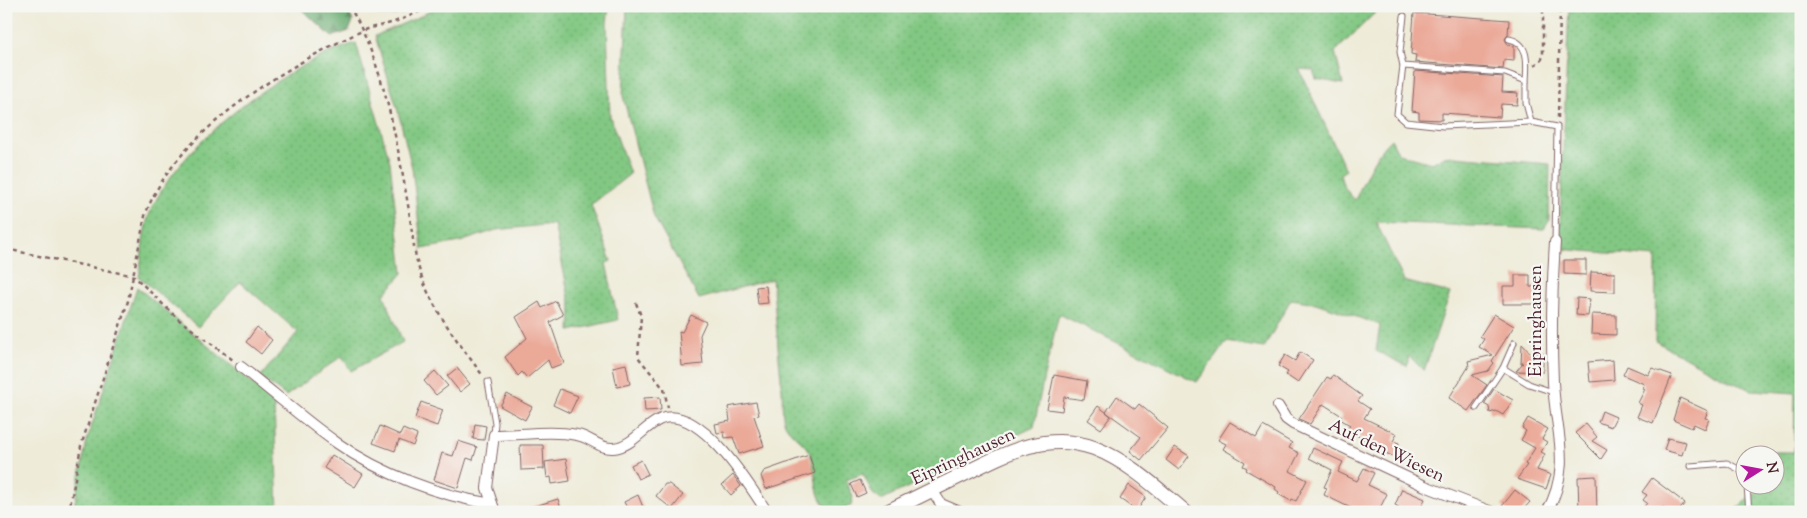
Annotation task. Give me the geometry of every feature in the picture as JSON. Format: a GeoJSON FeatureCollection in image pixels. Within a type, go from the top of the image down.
{"type":"FeatureCollection","features":[{"type":"Feature","properties":{"kind":"main road","name":"Eipringhausen"},"geometry":{"type":"LineString","coordinates":[[887,512],[1017,449],[1044,442],[1070,442],[1094,448],[1139,475],[1184,512]]}},
{"type":"Feature","properties":{"kind":"street","name":"Eipringhausen"},"geometry":{"type":"LineString","coordinates":[[1547,512],[1559,487],[1562,474],[1561,446],[1553,392],[1555,242]]}},
{"type":"Feature","properties":{"kind":"street"},"geometry":{"type":"LineString","coordinates":[[241,367],[346,448],[388,471],[440,492],[494,508]]}},
{"type":"Feature","properties":{"kind":"street","name":"Auf den Wiesen"},"geometry":{"type":"LineString","coordinates":[[1278,406],[1286,419],[1293,424],[1425,486],[1492,512]]}},
{"type":"Feature","properties":{"kind":"street"},"geometry":{"type":"LineString","coordinates":[[494,508],[488,488],[494,435],[576,434],[607,448],[615,448],[624,445],[656,421],[670,418],[690,423],[709,436],[739,471],[767,512]]}},
{"type":"Feature","properties":{"kind":"street"},"geometry":{"type":"LineString","coordinates":[[932,490],[941,504],[960,512]]}},
{"type":"Feature","properties":{"kind":"lane"},"geometry":{"type":"LineString","coordinates":[[1404,16],[1400,52],[1403,66],[1396,114],[1406,122],[1443,126],[1531,122],[1558,127]]}},
{"type":"Feature","properties":{"kind":"lane"},"geometry":{"type":"LineString","coordinates":[[1509,40],[1521,43],[1526,54],[1526,103],[1531,122]]}},
{"type":"Feature","properties":{"kind":"lane"},"geometry":{"type":"LineString","coordinates":[[1403,66],[1505,73],[1526,81]]}},
{"type":"Feature","properties":{"kind":"lane","name":"Eipringhausen"},"geometry":{"type":"LineString","coordinates":[[1555,242],[1558,127]]}},
{"type":"Feature","properties":{"kind":"lane"},"geometry":{"type":"LineString","coordinates":[[1476,408],[1503,368],[1514,343]]}},
{"type":"Feature","properties":{"kind":"lane"},"geometry":{"type":"LineString","coordinates":[[1503,368],[1529,384],[1553,392]]}},
{"type":"Feature","properties":{"kind":"lane"},"geometry":{"type":"LineString","coordinates":[[488,382],[495,423],[494,435]]}},
{"type":"Feature","properties":{"kind":"lane"},"geometry":{"type":"LineString","coordinates":[[1690,466],[1727,463],[1734,467]]}},
{"type":"Feature","properties":{"kind":"lane"},"geometry":{"type":"LineString","coordinates":[[1748,496],[1749,512]]}},
{"type":"Feature","properties":{"kind":"path"},"geometry":{"type":"LineString","coordinates":[[349,6],[363,30],[375,62],[400,161],[420,272],[431,296],[454,336],[488,382]]}},
{"type":"Feature","properties":{"kind":"path"},"geometry":{"type":"LineString","coordinates":[[70,512],[81,446],[134,276],[150,202],[166,175],[186,151],[231,109],[270,80],[363,30],[407,18],[429,6]]}},
{"type":"Feature","properties":{"kind":"path"},"geometry":{"type":"LineString","coordinates":[[1527,66],[1536,65],[1543,57],[1543,6]]}},
{"type":"Feature","properties":{"kind":"path"},"geometry":{"type":"LineString","coordinates":[[1558,127],[1560,6]]}},
{"type":"Feature","properties":{"kind":"path"},"geometry":{"type":"LineString","coordinates":[[6,248],[134,276],[178,318],[241,367]]}},
{"type":"Feature","properties":{"kind":"path"},"geometry":{"type":"LineString","coordinates":[[636,303],[640,316],[638,357],[664,389],[670,418]]}},
{"type":"Feature","properties":{"kind":"green space"},"geometry":{"type":"Polygon","coordinates":[[[298,6],[346,6],[353,21],[349,31],[332,37],[298,6]]]}},
{"type":"Feature","properties":{"kind":"green space"},"geometry":{"type":"Polygon","coordinates":[[[370,6],[420,6],[405,13],[388,16],[377,15],[370,6]]]}},
{"type":"Feature","properties":{"kind":"green space"},"geometry":{"type":"Polygon","coordinates":[[[437,6],[609,6],[607,23],[610,117],[630,174],[591,205],[611,261],[606,263],[618,320],[570,331],[571,307],[554,224],[496,230],[460,242],[422,249],[412,168],[398,111],[375,36],[423,15],[437,6]]]}},
{"type":"Feature","properties":{"kind":"green space"},"geometry":{"type":"Polygon","coordinates":[[[627,6],[1382,6],[1335,52],[1343,84],[1316,79],[1313,70],[1299,69],[1346,170],[1340,174],[1347,191],[1355,200],[1375,159],[1391,139],[1399,154],[1432,163],[1443,157],[1454,156],[1550,164],[1549,221],[1544,229],[1376,222],[1404,281],[1450,293],[1424,371],[1409,356],[1407,366],[1376,351],[1380,325],[1316,303],[1291,299],[1264,348],[1226,342],[1197,382],[1059,314],[1034,427],[881,500],[873,494],[863,474],[846,480],[853,497],[851,506],[828,507],[822,502],[819,494],[809,451],[791,432],[784,420],[772,279],[699,299],[654,217],[623,96],[627,6]]]}},
{"type":"Feature","properties":{"kind":"green space"},"geometry":{"type":"Polygon","coordinates":[[[1569,6],[1801,6],[1801,512],[1737,512],[1737,508],[1752,496],[1784,496],[1784,452],[1794,452],[1795,393],[1752,390],[1729,381],[1655,341],[1656,257],[1559,249],[1569,6]]]}},
{"type":"Feature","properties":{"kind":"green space"},"geometry":{"type":"Polygon","coordinates":[[[356,43],[390,162],[403,273],[384,295],[403,342],[351,371],[342,356],[286,396],[260,377],[298,332],[240,282],[198,327],[139,277],[145,228],[160,193],[180,166],[205,138],[265,89],[328,53],[356,43]]]}},
{"type":"Feature","properties":{"kind":"green space"},"geometry":{"type":"Polygon","coordinates":[[[137,287],[261,390],[274,405],[278,512],[73,512],[87,440],[137,287]]]}},
{"type":"Feature","properties":{"kind":"building"},"geometry":{"type":"Polygon","coordinates":[[[1414,13],[1509,20],[1508,35],[1505,39],[1508,45],[1514,46],[1514,61],[1504,60],[1503,69],[1415,62],[1416,55],[1411,54],[1414,13]]]}},
{"type":"Feature","properties":{"kind":"building"},"geometry":{"type":"Polygon","coordinates":[[[1415,71],[1503,77],[1502,92],[1518,93],[1517,105],[1501,104],[1500,117],[1442,113],[1442,120],[1419,119],[1419,112],[1412,111],[1415,71]]]}},
{"type":"Feature","properties":{"kind":"building"},"geometry":{"type":"Polygon","coordinates":[[[1564,260],[1586,260],[1586,275],[1564,274],[1564,260]]]}},
{"type":"Feature","properties":{"kind":"building"},"geometry":{"type":"Polygon","coordinates":[[[1591,272],[1615,273],[1615,292],[1590,291],[1591,272]]]}},
{"type":"Feature","properties":{"kind":"building"},"geometry":{"type":"Polygon","coordinates":[[[1515,275],[1530,275],[1530,287],[1537,287],[1536,304],[1503,304],[1503,286],[1515,286],[1515,275]]]}},
{"type":"Feature","properties":{"kind":"building"},"geometry":{"type":"Polygon","coordinates":[[[766,286],[768,303],[758,304],[756,287],[766,286]]]}},
{"type":"Feature","properties":{"kind":"building"},"geometry":{"type":"Polygon","coordinates":[[[1577,298],[1590,299],[1588,316],[1576,315],[1577,298]]]}},
{"type":"Feature","properties":{"kind":"building"},"geometry":{"type":"Polygon","coordinates":[[[556,301],[563,315],[550,322],[564,363],[551,368],[548,360],[527,378],[522,372],[518,376],[505,357],[527,338],[516,317],[539,302],[542,308],[556,301]]]}},
{"type":"Feature","properties":{"kind":"building"},"geometry":{"type":"Polygon","coordinates":[[[1494,314],[1514,326],[1492,361],[1494,363],[1488,371],[1472,375],[1487,385],[1468,411],[1449,398],[1469,366],[1468,361],[1493,355],[1479,347],[1484,339],[1480,336],[1494,314]]]}},
{"type":"Feature","properties":{"kind":"building"},"geometry":{"type":"Polygon","coordinates":[[[1592,314],[1616,315],[1616,335],[1591,334],[1592,314]]]}},
{"type":"Feature","properties":{"kind":"building"},"geometry":{"type":"Polygon","coordinates":[[[691,315],[706,322],[700,335],[703,364],[682,366],[679,331],[682,332],[691,315]]]}},
{"type":"Feature","properties":{"kind":"building"},"geometry":{"type":"Polygon","coordinates":[[[257,327],[272,340],[261,354],[246,342],[257,327]]]}},
{"type":"Feature","properties":{"kind":"building"},"geometry":{"type":"Polygon","coordinates":[[[1522,344],[1531,354],[1543,353],[1543,372],[1516,371],[1523,363],[1521,363],[1522,344]]]}},
{"type":"Feature","properties":{"kind":"building"},"geometry":{"type":"Polygon","coordinates":[[[1300,352],[1313,360],[1298,383],[1286,375],[1288,372],[1278,366],[1285,355],[1295,361],[1300,352]]]}},
{"type":"Feature","properties":{"kind":"building"},"geometry":{"type":"Polygon","coordinates":[[[1613,360],[1614,380],[1590,382],[1588,362],[1613,360]]]}},
{"type":"Feature","properties":{"kind":"building"},"geometry":{"type":"Polygon","coordinates":[[[626,364],[630,384],[617,387],[613,367],[626,364]]]}},
{"type":"Feature","properties":{"kind":"building"},"geometry":{"type":"Polygon","coordinates":[[[1627,366],[1648,375],[1652,368],[1672,375],[1653,423],[1637,417],[1642,405],[1638,403],[1645,389],[1643,388],[1644,384],[1623,375],[1627,366]]]}},
{"type":"Feature","properties":{"kind":"building"},"geometry":{"type":"Polygon","coordinates":[[[457,368],[470,384],[460,392],[447,376],[457,368]]]}},
{"type":"Feature","properties":{"kind":"building"},"geometry":{"type":"Polygon","coordinates":[[[435,371],[448,386],[436,395],[424,381],[435,371]]]}},
{"type":"Feature","properties":{"kind":"building"},"geometry":{"type":"Polygon","coordinates":[[[1054,375],[1087,381],[1084,400],[1064,397],[1062,411],[1047,409],[1054,375]]]}},
{"type":"Feature","properties":{"kind":"building"},"geometry":{"type":"Polygon","coordinates":[[[1333,375],[1362,396],[1358,401],[1370,409],[1364,418],[1397,434],[1393,441],[1399,443],[1397,458],[1365,444],[1366,441],[1347,429],[1350,425],[1340,419],[1342,416],[1323,404],[1310,424],[1299,419],[1327,377],[1331,379],[1333,375]]]}},
{"type":"Feature","properties":{"kind":"building"},"geometry":{"type":"Polygon","coordinates":[[[560,389],[578,396],[570,413],[553,405],[560,389]]]}},
{"type":"Feature","properties":{"kind":"building"},"geometry":{"type":"Polygon","coordinates":[[[1494,389],[1513,400],[1503,415],[1496,411],[1490,413],[1489,407],[1484,404],[1494,389]]]}},
{"type":"Feature","properties":{"kind":"building"},"geometry":{"type":"Polygon","coordinates":[[[507,394],[532,407],[525,420],[500,406],[507,394]]]}},
{"type":"Feature","properties":{"kind":"building"},"geometry":{"type":"Polygon","coordinates":[[[1117,396],[1135,409],[1139,404],[1168,428],[1141,460],[1130,451],[1141,437],[1106,412],[1117,396]]]}},
{"type":"Feature","properties":{"kind":"building"},"geometry":{"type":"Polygon","coordinates":[[[660,397],[661,410],[645,411],[644,398],[660,397]]]}},
{"type":"Feature","properties":{"kind":"building"},"geometry":{"type":"Polygon","coordinates":[[[1680,398],[1708,411],[1705,418],[1709,419],[1705,429],[1694,424],[1692,428],[1673,420],[1680,398]]]}},
{"type":"Feature","properties":{"kind":"building"},"geometry":{"type":"Polygon","coordinates":[[[421,402],[443,410],[437,426],[415,418],[421,402]]]}},
{"type":"Feature","properties":{"kind":"building"},"geometry":{"type":"Polygon","coordinates":[[[756,402],[759,415],[754,416],[764,446],[739,454],[733,437],[725,438],[724,432],[717,433],[715,424],[730,421],[728,407],[756,402]]]}},
{"type":"Feature","properties":{"kind":"building"},"geometry":{"type":"Polygon","coordinates":[[[1098,406],[1111,416],[1101,429],[1088,420],[1098,406]]]}},
{"type":"Feature","properties":{"kind":"building"},"geometry":{"type":"Polygon","coordinates":[[[1602,411],[1616,417],[1611,427],[1598,422],[1602,411]]]}},
{"type":"Feature","properties":{"kind":"building"},"geometry":{"type":"Polygon","coordinates":[[[1528,418],[1548,429],[1542,439],[1547,442],[1541,452],[1545,454],[1537,470],[1551,475],[1546,489],[1517,479],[1527,465],[1525,464],[1535,448],[1521,440],[1526,431],[1522,428],[1528,418]]]}},
{"type":"Feature","properties":{"kind":"building"},"geometry":{"type":"Polygon","coordinates":[[[1230,422],[1256,438],[1263,426],[1292,443],[1289,448],[1299,453],[1290,471],[1307,480],[1296,501],[1292,499],[1291,501],[1278,494],[1279,492],[1275,489],[1276,487],[1246,470],[1247,468],[1243,466],[1245,462],[1223,449],[1226,444],[1218,440],[1230,422]]]}},
{"type":"Feature","properties":{"kind":"building"},"geometry":{"type":"Polygon","coordinates":[[[475,424],[486,426],[484,440],[473,439],[475,424]]]}},
{"type":"Feature","properties":{"kind":"building"},"geometry":{"type":"Polygon","coordinates":[[[1586,424],[1597,437],[1592,441],[1607,450],[1601,459],[1575,433],[1586,424]]]}},
{"type":"Feature","properties":{"kind":"building"},"geometry":{"type":"Polygon","coordinates":[[[380,426],[400,435],[403,429],[417,435],[413,446],[399,440],[395,451],[373,443],[380,426]]]}},
{"type":"Feature","properties":{"kind":"building"},"geometry":{"type":"Polygon","coordinates":[[[1668,438],[1686,442],[1682,455],[1664,450],[1668,438]]]}},
{"type":"Feature","properties":{"kind":"building"},"geometry":{"type":"Polygon","coordinates":[[[458,441],[477,447],[473,460],[467,458],[458,488],[434,480],[442,453],[453,456],[458,441]]]}},
{"type":"Feature","properties":{"kind":"building"},"geometry":{"type":"Polygon","coordinates":[[[520,445],[543,445],[544,469],[521,470],[520,445]]]}},
{"type":"Feature","properties":{"kind":"building"},"geometry":{"type":"Polygon","coordinates":[[[1175,447],[1189,456],[1179,470],[1166,460],[1175,447]]]}},
{"type":"Feature","properties":{"kind":"building"},"geometry":{"type":"Polygon","coordinates":[[[1313,448],[1343,462],[1338,472],[1357,481],[1364,468],[1374,473],[1368,485],[1387,494],[1378,512],[1359,512],[1324,495],[1327,488],[1324,487],[1332,470],[1309,458],[1313,448]]]}},
{"type":"Feature","properties":{"kind":"building"},"geometry":{"type":"Polygon","coordinates":[[[332,455],[363,474],[355,487],[324,468],[332,455]]]}},
{"type":"Feature","properties":{"kind":"building"},"geometry":{"type":"Polygon","coordinates":[[[809,455],[815,473],[766,489],[761,476],[764,471],[809,455]]]}},
{"type":"Feature","properties":{"kind":"building"},"geometry":{"type":"Polygon","coordinates":[[[566,459],[570,481],[552,484],[551,477],[547,478],[545,462],[566,459]]]}},
{"type":"Feature","properties":{"kind":"building"},"geometry":{"type":"Polygon","coordinates":[[[641,460],[648,474],[638,479],[631,465],[641,460]]]}},
{"type":"Feature","properties":{"kind":"building"},"geometry":{"type":"Polygon","coordinates":[[[733,475],[741,486],[731,495],[722,485],[733,475]]]}},
{"type":"Feature","properties":{"kind":"building"},"geometry":{"type":"Polygon","coordinates":[[[1596,476],[1597,512],[1579,512],[1578,477],[1596,476]]]}},
{"type":"Feature","properties":{"kind":"building"},"geometry":{"type":"Polygon","coordinates":[[[1652,478],[1685,503],[1678,512],[1669,512],[1663,507],[1659,512],[1640,512],[1647,503],[1643,500],[1647,495],[1642,492],[1652,478]]]}},
{"type":"Feature","properties":{"kind":"building"},"geometry":{"type":"Polygon","coordinates":[[[860,480],[866,493],[857,497],[851,484],[860,480]]]}},
{"type":"Feature","properties":{"kind":"building"},"geometry":{"type":"Polygon","coordinates":[[[665,484],[669,484],[683,495],[672,509],[656,496],[665,484]]]}},
{"type":"Feature","properties":{"kind":"building"},"geometry":{"type":"Polygon","coordinates":[[[1129,485],[1146,497],[1137,511],[1120,499],[1129,485]]]}},
{"type":"Feature","properties":{"kind":"building"},"geometry":{"type":"Polygon","coordinates":[[[1402,489],[1425,499],[1419,512],[1408,512],[1395,505],[1402,489]]]}},
{"type":"Feature","properties":{"kind":"building"},"geometry":{"type":"Polygon","coordinates":[[[1515,490],[1530,502],[1521,512],[1509,512],[1502,506],[1515,490]]]}},
{"type":"Feature","properties":{"kind":"building"},"geometry":{"type":"Polygon","coordinates":[[[638,495],[645,512],[629,512],[624,502],[638,495]]]}},
{"type":"Feature","properties":{"kind":"building"},"geometry":{"type":"Polygon","coordinates":[[[558,499],[562,512],[526,512],[525,509],[558,499]]]}}]}
